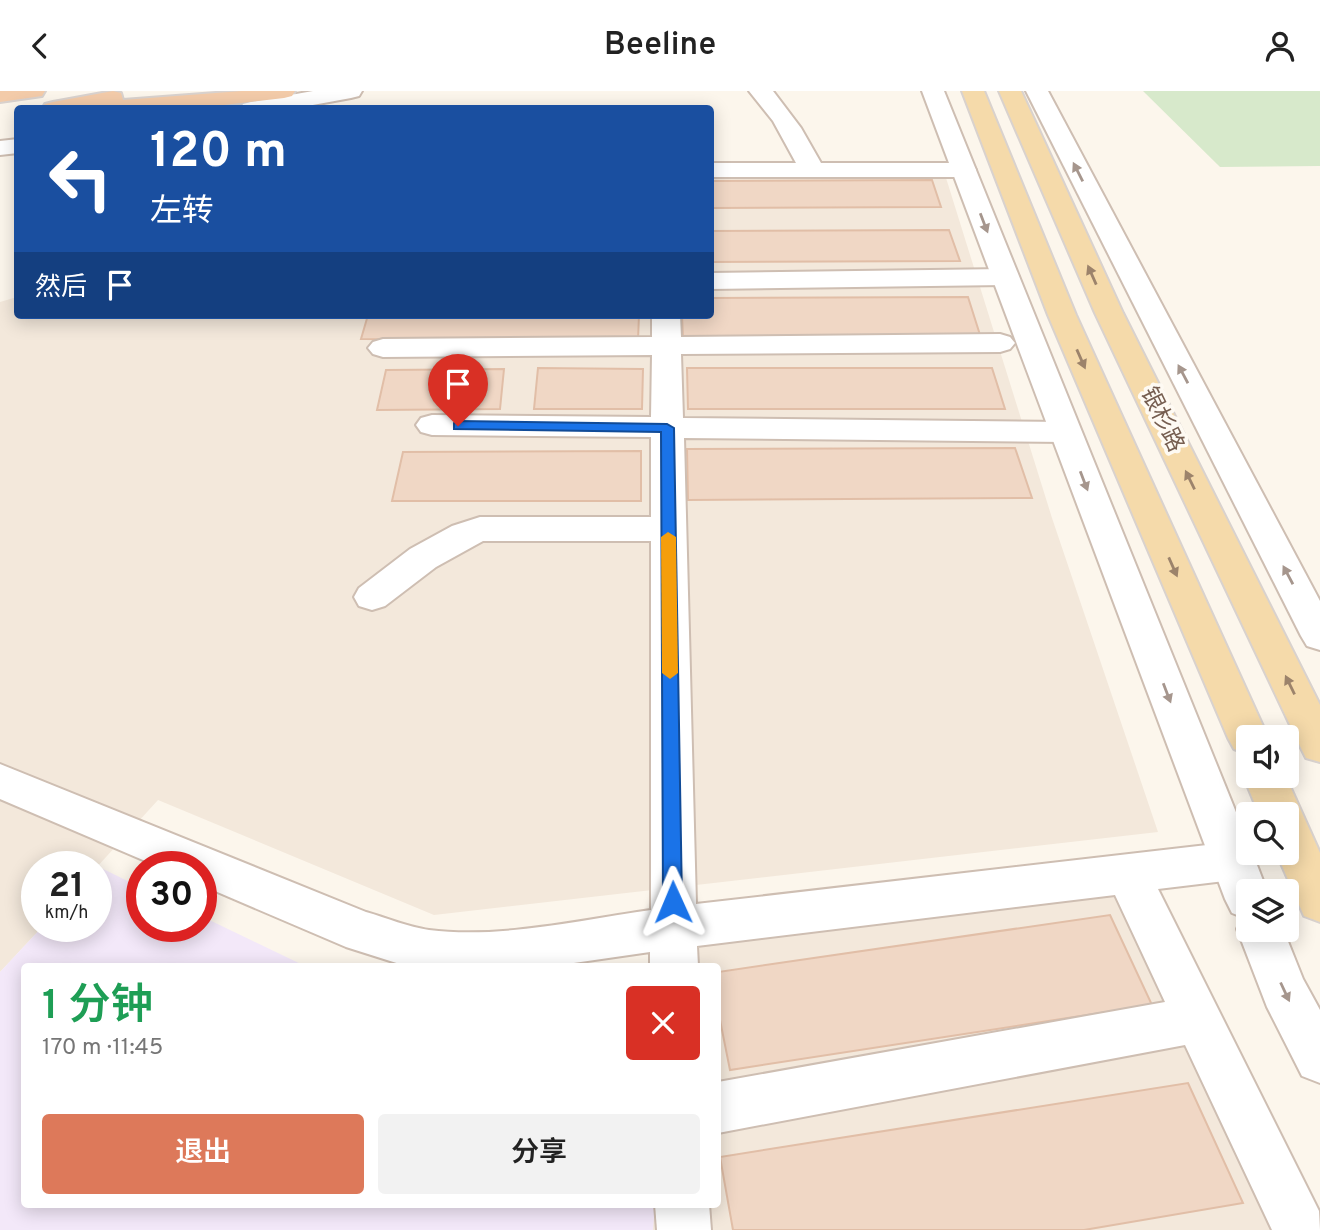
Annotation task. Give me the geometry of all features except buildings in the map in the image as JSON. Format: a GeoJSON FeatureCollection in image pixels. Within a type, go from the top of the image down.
{"type":"FeatureCollection","features":[{"type":"Feature","properties":{"kind":"highway"},"geometry":{"type":"LineString","coordinates":[[76,105],[158,91]]}},
{"type":"Feature","properties":{"kind":"highway"},"geometry":{"type":"LineString","coordinates":[[143,105],[240,98],[284,91]]}},
{"type":"Feature","properties":{"kind":"highway"},"geometry":{"type":"LineString","coordinates":[[0,95],[27,97]]}},
{"type":"Feature","properties":{"kind":"main road","name":"银杉路"},"geometry":{"type":"LineString","coordinates":[[973,91],[1062,315],[1242,725]]}},
{"type":"Feature","properties":{"kind":"main road","name":"银杉路"},"geometry":{"type":"LineString","coordinates":[[1010,91],[1109,313],[1320,746]]}},
{"type":"Feature","properties":{"kind":"main road"},"geometry":{"type":"LineString","coordinates":[[1299,855],[1320,902]]}},
{"type":"Feature","properties":{"kind":"street"},"geometry":{"type":"LineString","coordinates":[[273,105],[351,91]]}},
{"type":"Feature","properties":{"kind":"street"},"geometry":{"type":"LineString","coordinates":[[760,91],[787,121],[812,170]]}},
{"type":"Feature","properties":{"kind":"street"},"geometry":{"type":"LineString","coordinates":[[933,91],[1240,879]]}},
{"type":"Feature","properties":{"kind":"street"},"geometry":{"type":"LineString","coordinates":[[1037,91],[1320,636]]}},
{"type":"Feature","properties":{"kind":"street"},"geometry":{"type":"LineString","coordinates":[[714,170],[964,170]]}},
{"type":"Feature","properties":{"kind":"street"},"geometry":{"type":"LineString","coordinates":[[714,281],[1004,278]]}},
{"type":"Feature","properties":{"kind":"street"},"geometry":{"type":"LineString","coordinates":[[383,348],[666,330],[1000,343]]}},
{"type":"Feature","properties":{"kind":"street"},"geometry":{"type":"LineString","coordinates":[[666,330],[673,947]]}},
{"type":"Feature","properties":{"kind":"street"},"geometry":{"type":"LineString","coordinates":[[432,425],[1065,432]]}},
{"type":"Feature","properties":{"kind":"street"},"geometry":{"type":"LineString","coordinates":[[372,597],[428,553],[453,538],[480,529],[668,529]]}},
{"type":"Feature","properties":{"kind":"street"},"geometry":{"type":"LineString","coordinates":[[0,781],[362,932],[427,951],[501,952],[673,947],[1128,873],[1236,880]]}},
{"type":"Feature","properties":{"kind":"street"},"geometry":{"type":"LineString","coordinates":[[1128,873],[1300,1230]]}},
{"type":"Feature","properties":{"kind":"street"},"geometry":{"type":"LineString","coordinates":[[1265,942],[1284,991],[1320,1059]]}},
{"type":"Feature","properties":{"kind":"street"},"geometry":{"type":"LineString","coordinates":[[721,1107],[1197,1019]]}},
{"type":"Feature","properties":{"kind":"street"},"geometry":{"type":"LineString","coordinates":[[682,1208],[684,1230]]}},
{"type":"Feature","properties":{"kind":"shaded area"},"geometry":{"type":"Polygon","coordinates":[[[942,165],[1052,518],[1158,832],[434,915],[158,800],[112,851],[21,851],[21,942],[28,942],[0,972],[0,302],[14,298],[14,319],[714,319],[714,166],[942,165]]]}},
{"type":"Feature","properties":{"kind":"shaded area"},"geometry":{"type":"Polygon","coordinates":[[[112,873],[126,880],[126,942],[217,942],[217,924],[299,963],[21,963],[21,1208],[655,1208],[653,1230],[0,1230],[0,972],[28,942],[112,942],[112,873]]]}},
{"type":"Feature","properties":{"kind":"shaded area"},"geometry":{"type":"Polygon","coordinates":[[[1140,881],[1312,1230],[638,1230],[639,1208],[721,1208],[721,963],[649,963],[652,916],[1140,881]]]}},
{"type":"Feature","properties":{"kind":"green space"},"geometry":{"type":"Polygon","coordinates":[[[1143,91],[1320,91],[1320,166],[1220,167],[1143,91]]]}},
{"type":"Feature","properties":{"kind":"slow traffic"},"geometry":{"type":"LineString","coordinates":[[668,537],[670,673]]}},
{"type":"Feature","properties":{"kind":"route"},"geometry":{"type":"LineString","coordinates":[[458,426],[667,428],[673,902]]}}]}
